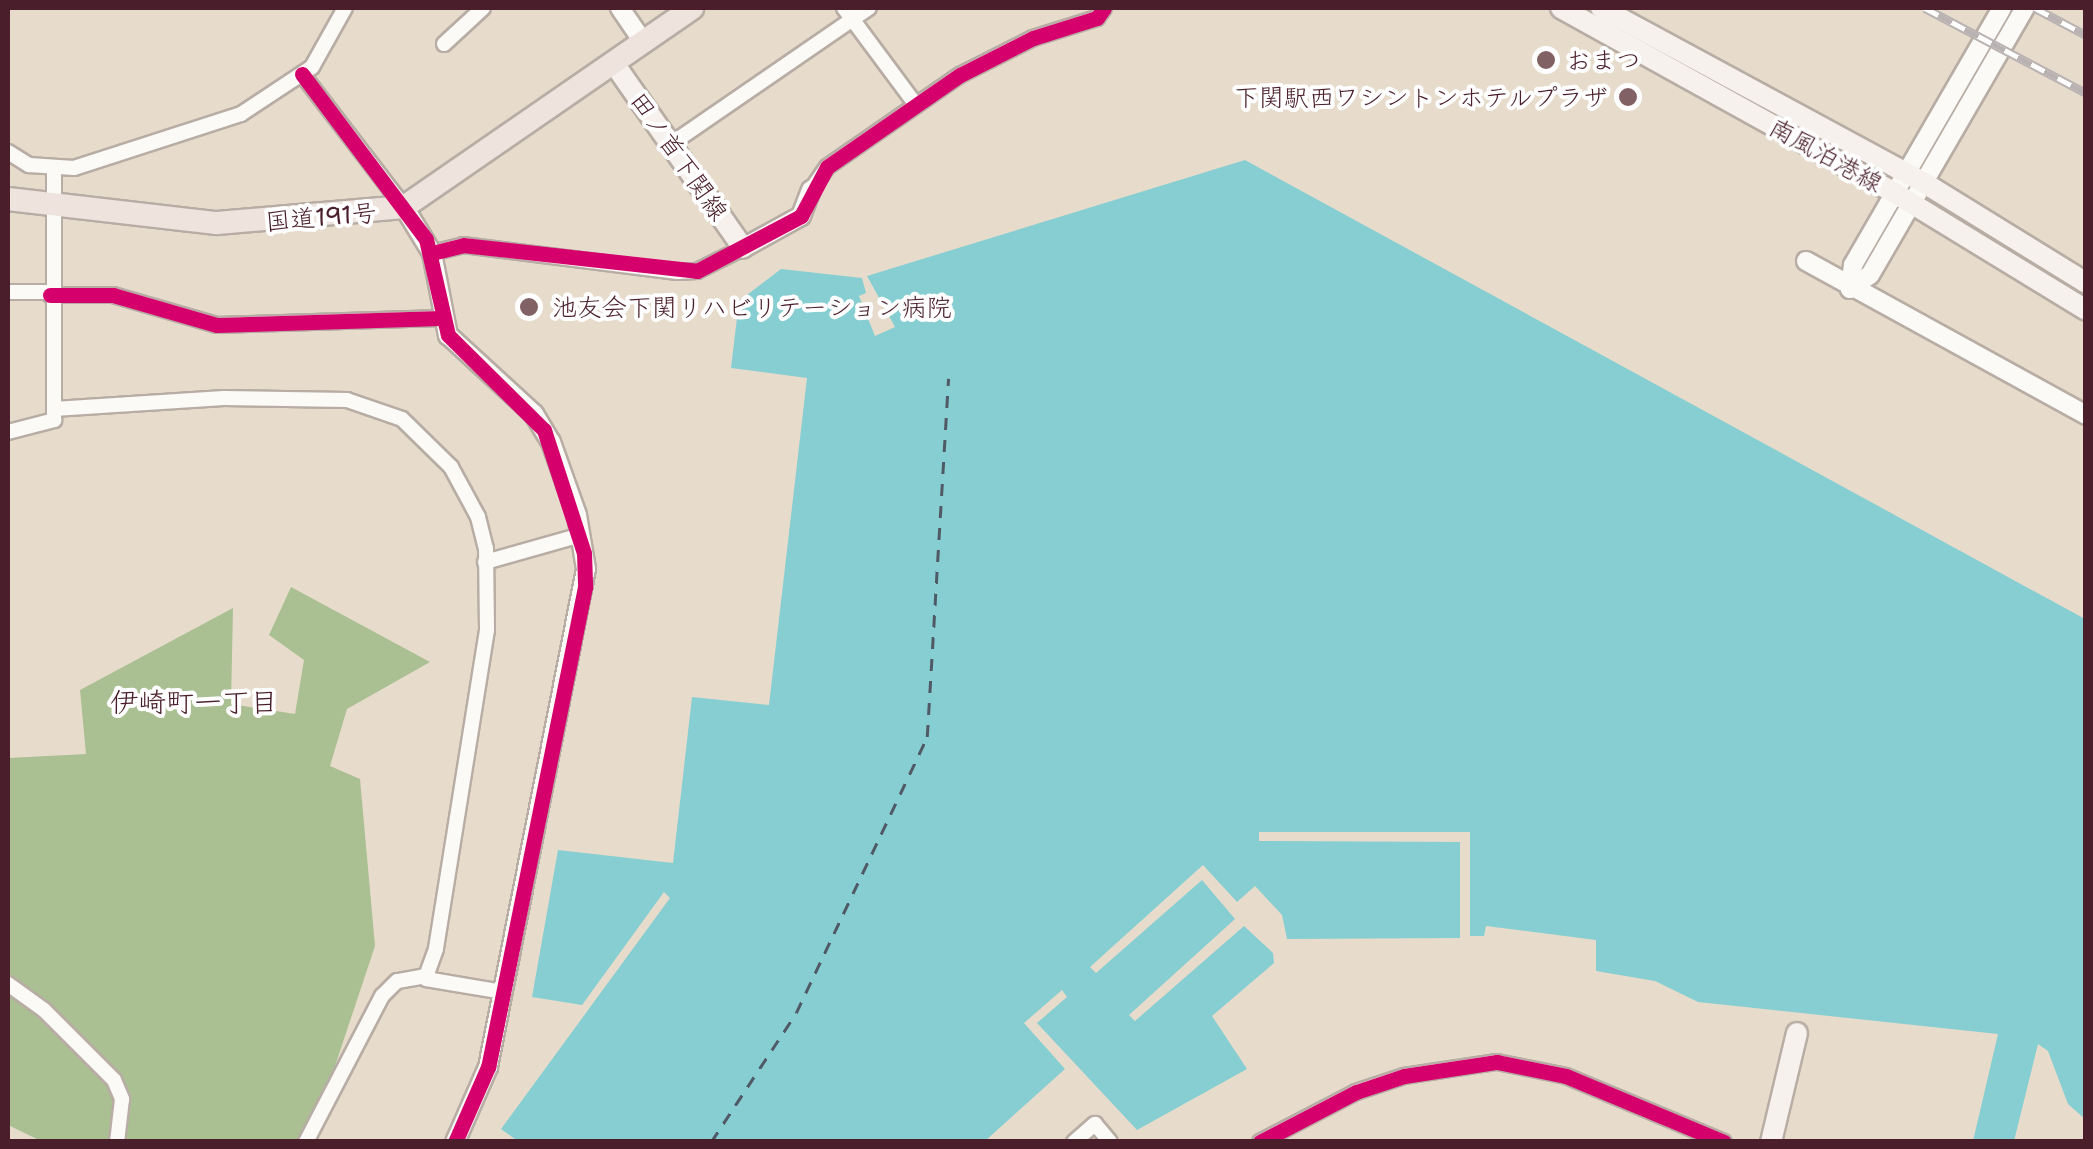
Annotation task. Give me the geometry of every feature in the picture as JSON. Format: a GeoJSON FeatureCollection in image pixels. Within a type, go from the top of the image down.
{"type":"FeatureCollection","features":[{"type":"Feature","properties":{"kind":"highway","name":"国道191号"},"geometry":{"type":"LineString","coordinates":[[8,199],[242,224],[404,207],[615,65],[692,8]]}},
{"type":"Feature","properties":{"kind":"main road","name":"南風泊港線"},"geometry":{"type":"LineString","coordinates":[[1561,8],[1902,198],[2086,310]]}},
{"type":"Feature","properties":{"kind":"main road","name":"南風泊港線"},"geometry":{"type":"LineString","coordinates":[[1601,8],[1916,178],[2086,283]]}},
{"type":"Feature","properties":{"kind":"main road","name":"田ノ首下関線"},"geometry":{"type":"LineString","coordinates":[[615,65],[742,248]]}},
{"type":"Feature","properties":{"kind":"main road"},"geometry":{"type":"LineString","coordinates":[[1771,1142],[1797,1033]]}},
{"type":"Feature","properties":{"kind":"street"},"geometry":{"type":"LineString","coordinates":[[8,152],[54,169],[108,160],[206,129],[302,74],[345,8]]}},
{"type":"Feature","properties":{"kind":"street"},"geometry":{"type":"LineString","coordinates":[[444,44],[482,8]]}},
{"type":"Feature","properties":{"kind":"street"},"geometry":{"type":"LineString","coordinates":[[620,8],[644,42]]}},
{"type":"Feature","properties":{"kind":"street"},"geometry":{"type":"LineString","coordinates":[[671,144],[848,13],[869,8]]}},
{"type":"Feature","properties":{"kind":"street"},"geometry":{"type":"LineString","coordinates":[[432,253],[462,245],[677,272],[698,271],[802,216],[811,190],[828,167],[916,104],[1002,50],[1097,18],[1104,8]]}},
{"type":"Feature","properties":{"kind":"street"},"geometry":{"type":"LineString","coordinates":[[1916,178],[2002,8]]}},
{"type":"Feature","properties":{"kind":"street"},"geometry":{"type":"LineString","coordinates":[[1850,289],[1870,275],[1902,198],[2026,8]]}},
{"type":"Feature","properties":{"kind":"street"},"geometry":{"type":"LineString","coordinates":[[848,13],[916,104]]}},
{"type":"Feature","properties":{"kind":"street"},"geometry":{"type":"LineString","coordinates":[[302,74],[404,207],[432,253],[441,318],[456,347],[534,414],[551,442],[581,535],[585,586],[504,992],[478,1100],[456,1142]]}},
{"type":"Feature","properties":{"kind":"street"},"geometry":{"type":"LineString","coordinates":[[8,432],[54,420],[50,294],[54,169]]}},
{"type":"Feature","properties":{"kind":"street"},"geometry":{"type":"LineString","coordinates":[[1806,261],[1850,289],[2086,415]]}},
{"type":"Feature","properties":{"kind":"street"},"geometry":{"type":"LineString","coordinates":[[8,292],[113,295],[217,325],[441,318]]}},
{"type":"Feature","properties":{"kind":"street"},"geometry":{"type":"LineString","coordinates":[[54,409],[297,396],[347,400],[402,418],[466,489],[484,536],[487,630],[436,949],[426,976],[396,982],[382,996],[306,1142]]}},
{"type":"Feature","properties":{"kind":"street"},"geometry":{"type":"LineString","coordinates":[[485,562],[581,535]]}},
{"type":"Feature","properties":{"kind":"street"},"geometry":{"type":"LineString","coordinates":[[426,979],[504,992]]}},
{"type":"Feature","properties":{"kind":"street"},"geometry":{"type":"LineString","coordinates":[[8,984],[44,1010],[114,1080],[122,1099],[117,1142]]}},
{"type":"Feature","properties":{"kind":"street"},"geometry":{"type":"LineString","coordinates":[[1260,1142],[1356,1092],[1404,1076],[1497,1062],[1566,1076],[1724,1142]]}},
{"type":"Feature","properties":{"kind":"street"},"geometry":{"type":"LineString","coordinates":[[1074,1142],[1095,1124],[1110,1142]]}},
{"type":"Feature","properties":{"kind":"green space"},"geometry":{"type":"Polygon","coordinates":[[[291,587],[430,662],[347,709],[330,766],[360,779],[375,946],[310,1141],[41,1141],[8,1125],[8,758],[86,754],[80,690],[233,608],[231,704],[295,714],[304,660],[269,635],[291,587]]]}},
{"type":"Feature","properties":{"kind":"water"},"geometry":{"type":"Polygon","coordinates":[[[1245,160],[2085,619],[2085,1119],[2068,1104],[2048,1051],[2038,1044],[2014,1141],[1973,1141],[1998,1034],[1698,1002],[1655,981],[1596,971],[1596,940],[1486,926],[1484,936],[1470,936],[1470,832],[1259,832],[1259,841],[1460,842],[1460,938],[1287,939],[1282,915],[1255,886],[1237,902],[1203,865],[1090,967],[1096,973],[1202,880],[1235,919],[1129,1015],[1135,1021],[1244,926],[1273,953],[1274,963],[1212,1016],[1247,1069],[1137,1130],[1037,1023],[1067,997],[1062,990],[1024,1023],[1065,1069],[985,1141],[519,1142],[501,1129],[670,898],[664,892],[582,1005],[532,997],[558,850],[673,863],[692,697],[769,705],[807,378],[731,368],[739,301],[781,269],[862,278],[866,293],[859,296],[875,336],[895,327],[867,276],[1245,160]]]}},
{"type":"Feature","properties":{"kind":"ferry route"},"geometry":{"type":"LineString","coordinates":[[711,1142],[796,1013],[927,737],[948,379]]}},
{"type":"Feature","properties":{"kind":"railway"},"geometry":{"type":"LineString","coordinates":[[1925,8],[2086,93]]}},
{"type":"Feature","properties":{"kind":"railway"},"geometry":{"type":"LineString","coordinates":[[2035,8],[2086,35]]}},
{"type":"Feature","properties":{"kind":"cycle path"},"geometry":{"type":"LineString","coordinates":[[432,253],[463,245],[697,271],[801,216],[827,167],[960,75],[1033,38],[1097,18],[1104,8]]}},
{"type":"Feature","properties":{"kind":"cycle path"},"geometry":{"type":"LineString","coordinates":[[302,74],[426,239],[448,335],[544,430],[584,553],[585,587],[488,1067],[455,1142]]}},
{"type":"Feature","properties":{"kind":"cycle path"},"geometry":{"type":"LineString","coordinates":[[50,295],[113,295],[217,325],[441,318]]}},
{"type":"Feature","properties":{"kind":"cycle path"},"geometry":{"type":"LineString","coordinates":[[1260,1142],[1356,1092],[1404,1076],[1497,1062],[1566,1076],[1724,1142]]}},
{"type":"Feature","properties":{"kind":"place","name":"おまつ"},"geometry":{"type":"Point","coordinates":[1546,60]}},
{"type":"Feature","properties":{"kind":"place","name":"下関駅西ワシントンホテルプラザ"},"geometry":{"type":"Point","coordinates":[1628,97]}},
{"type":"Feature","properties":{"kind":"place","name":"池友会下関リハビリテーション病院"},"geometry":{"type":"Point","coordinates":[529,307]}},
{"type":"Feature","properties":{"kind":"district","name":"伊崎町一丁目"},"geometry":{"type":"Point","coordinates":[194,702]}}]}
